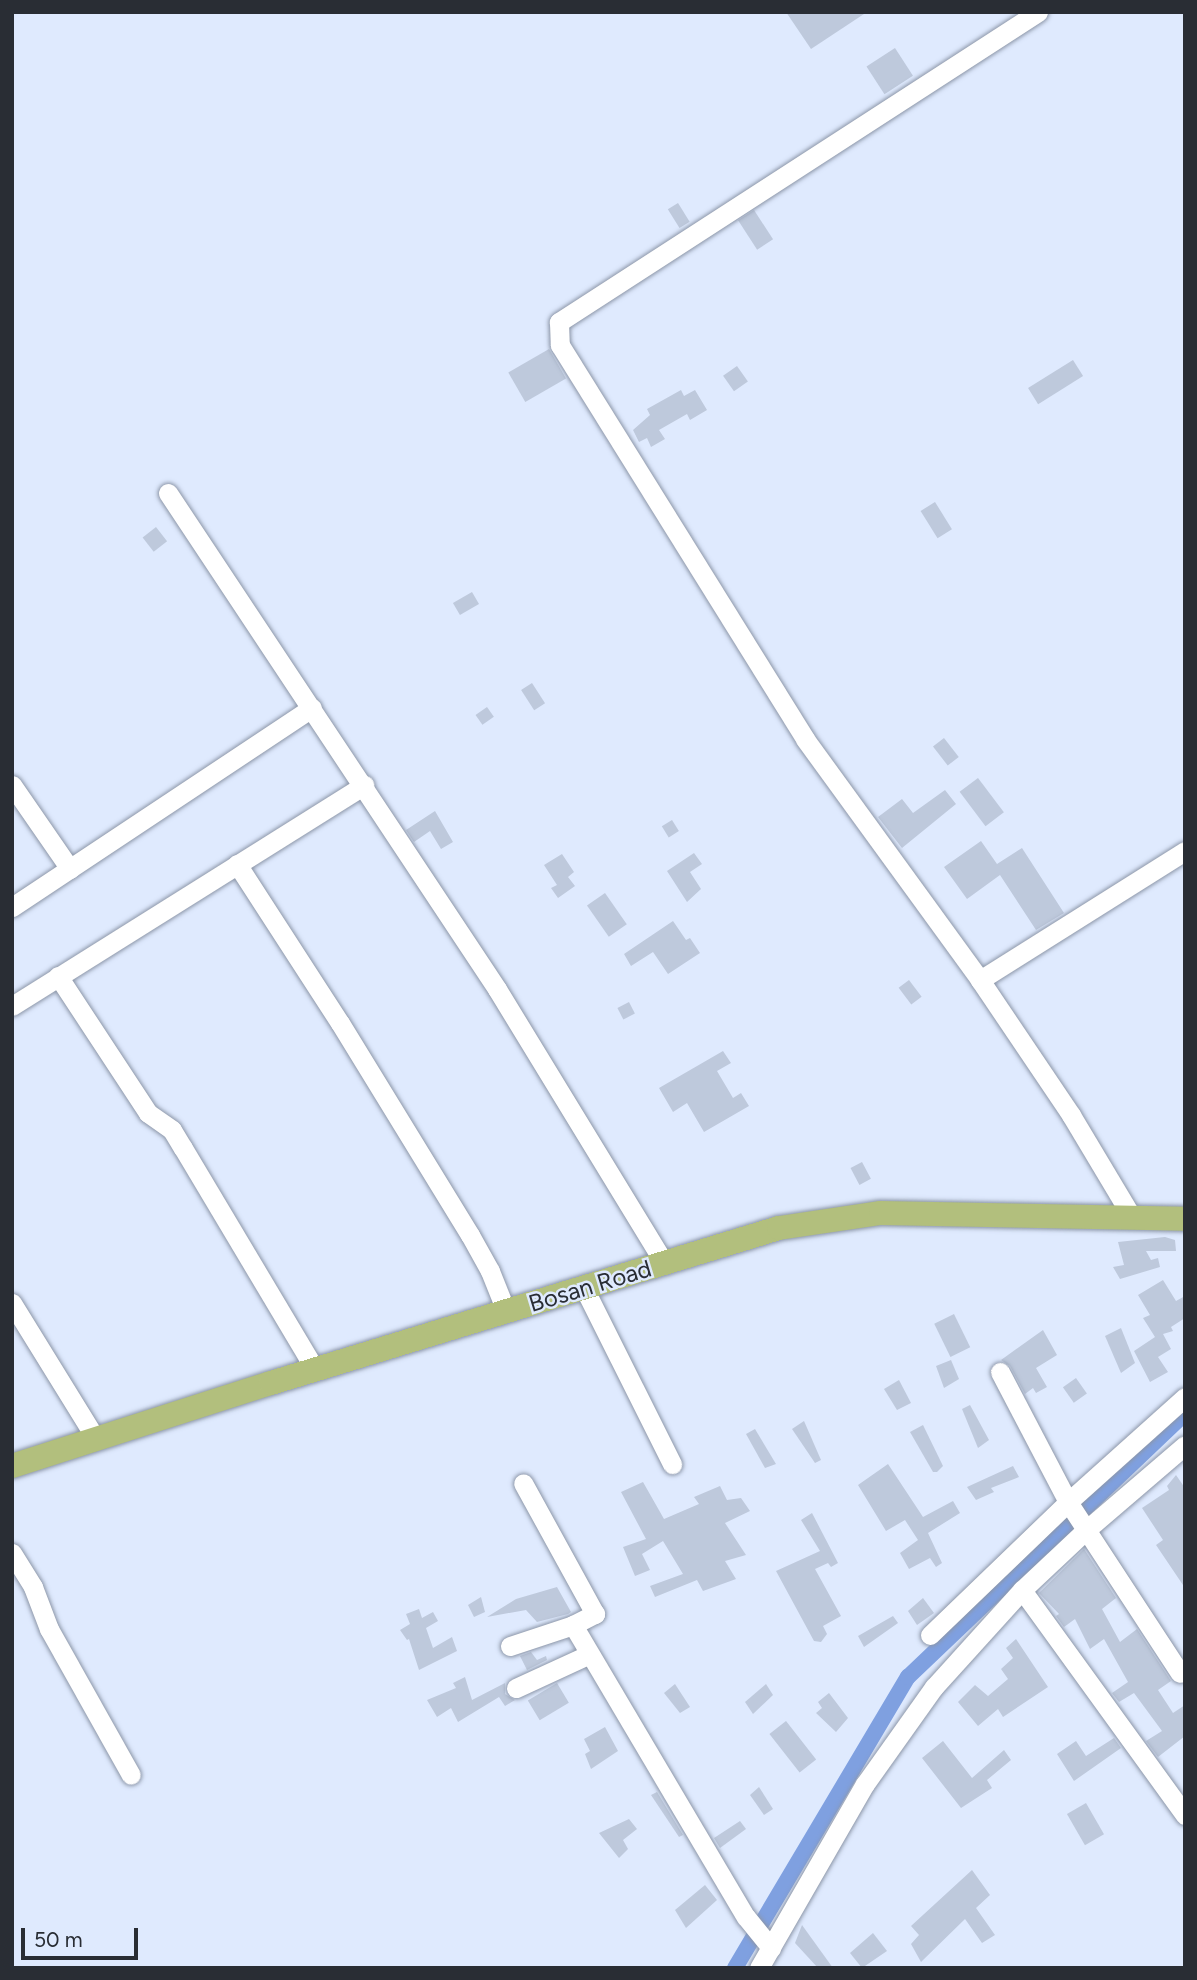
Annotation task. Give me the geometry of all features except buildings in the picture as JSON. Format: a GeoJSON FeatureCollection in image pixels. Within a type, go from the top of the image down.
{"type":"FeatureCollection","features":[{"type":"Feature","properties":{"kind":"main road","name":"Bosan Road"},"geometry":{"type":"LineString","coordinates":[[12,1466],[315,1369],[779,1228],[881,1213],[1185,1219]]}},
{"type":"Feature","properties":{"kind":"street"},"geometry":{"type":"LineString","coordinates":[[1038,12],[559,322],[560,345],[805,739],[979,980],[1071,1115],[1132,1217]]}},
{"type":"Feature","properties":{"kind":"street"},"geometry":{"type":"LineString","coordinates":[[168,493],[498,989],[664,1263]]}},
{"type":"Feature","properties":{"kind":"street"},"geometry":{"type":"LineString","coordinates":[[12,907],[312,708]]}},
{"type":"Feature","properties":{"kind":"street"},"geometry":{"type":"LineString","coordinates":[[12,785],[19,810],[70,869]]}},
{"type":"Feature","properties":{"kind":"street"},"geometry":{"type":"LineString","coordinates":[[12,1006],[364,785]]}},
{"type":"Feature","properties":{"kind":"street"},"geometry":{"type":"LineString","coordinates":[[979,980],[1185,851]]}},
{"type":"Feature","properties":{"kind":"street"},"geometry":{"type":"LineString","coordinates":[[237,863],[340,1023],[470,1235],[490,1271],[506,1311]]}},
{"type":"Feature","properties":{"kind":"street"},"geometry":{"type":"LineString","coordinates":[[58,976],[149,1113],[172,1130],[178,1139],[315,1369]]}},
{"type":"Feature","properties":{"kind":"street"},"geometry":{"type":"LineString","coordinates":[[584,1287],[672,1464]]}},
{"type":"Feature","properties":{"kind":"street"},"geometry":{"type":"LineString","coordinates":[[12,1303],[96,1439]]}},
{"type":"Feature","properties":{"kind":"street"},"geometry":{"type":"LineString","coordinates":[[1000,1372],[1077,1516],[1180,1673]]}},
{"type":"Feature","properties":{"kind":"street"},"geometry":{"type":"LineString","coordinates":[[759,1968],[768,1945],[865,1784],[934,1687],[1022,1591],[1077,1516],[1185,1396]]}},
{"type":"Feature","properties":{"kind":"street"},"geometry":{"type":"LineString","coordinates":[[930,1634],[1077,1516],[1185,1445]]}},
{"type":"Feature","properties":{"kind":"street"},"geometry":{"type":"LineString","coordinates":[[510,1646],[573,1625],[595,1614],[523,1483]]}},
{"type":"Feature","properties":{"kind":"street"},"geometry":{"type":"LineString","coordinates":[[12,1553],[33,1587],[49,1629],[131,1776]]}},
{"type":"Feature","properties":{"kind":"street"},"geometry":{"type":"LineString","coordinates":[[1022,1591],[1185,1815]]}},
{"type":"Feature","properties":{"kind":"street"},"geometry":{"type":"LineString","coordinates":[[573,1625],[746,1917],[768,1945]]}},
{"type":"Feature","properties":{"kind":"street"},"geometry":{"type":"LineString","coordinates":[[516,1688],[590,1654]]}},
{"type":"Feature","properties":{"kind":"waterway"},"geometry":{"type":"LineString","coordinates":[[735,1968],[908,1677],[1185,1413]]}}]}
